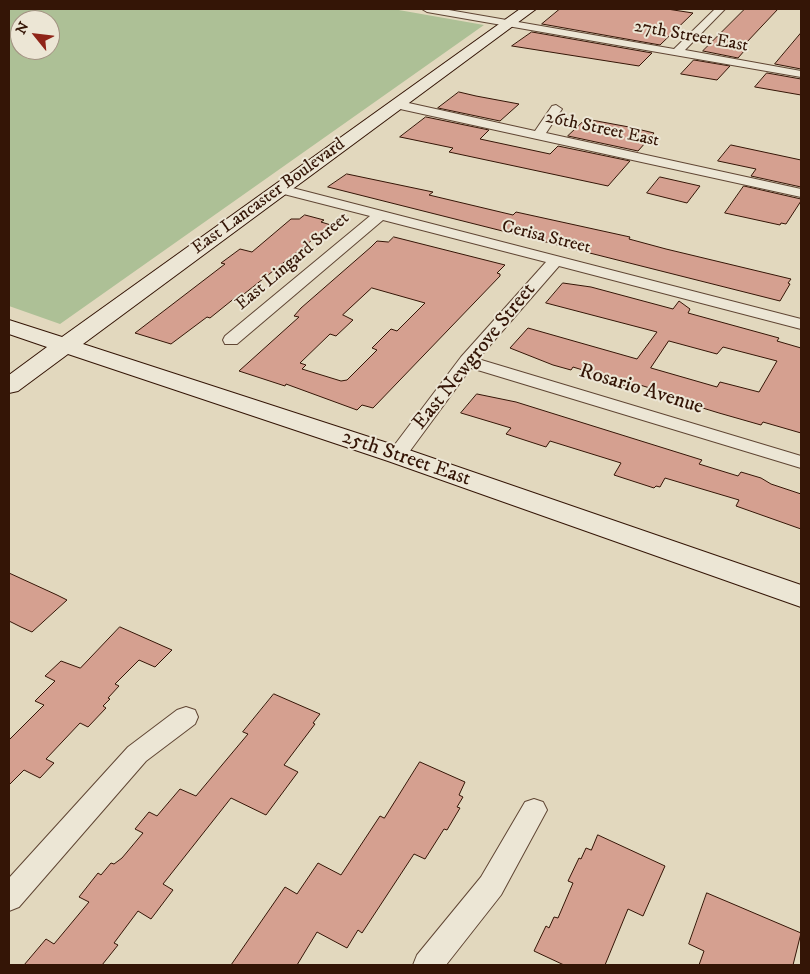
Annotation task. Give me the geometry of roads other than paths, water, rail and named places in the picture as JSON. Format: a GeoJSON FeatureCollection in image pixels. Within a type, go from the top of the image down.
{"type":"FeatureCollection","features":[{"type":"Feature","properties":{"kind":"main road","name":"East Lancaster Boulevard"},"geometry":{"type":"LineString","coordinates":[[9,386],[395,104],[529,9]]}},
{"type":"Feature","properties":{"kind":"main road","name":"25th Street East"},"geometry":{"type":"LineString","coordinates":[[9,327],[397,455],[801,596]]}},
{"type":"Feature","properties":{"kind":"street","name":"27th Street East"},"geometry":{"type":"LineString","coordinates":[[428,9],[801,74]]}},
{"type":"Feature","properties":{"kind":"street"},"geometry":{"type":"LineString","coordinates":[[677,52],[718,9]]}},
{"type":"Feature","properties":{"kind":"street","name":"26th Street East"},"geometry":{"type":"LineString","coordinates":[[395,104],[801,193]]}},
{"type":"Feature","properties":{"kind":"street"},"geometry":{"type":"LineString","coordinates":[[538,135],[556,109]]}},
{"type":"Feature","properties":{"kind":"street","name":"Cerisa Street"},"geometry":{"type":"LineString","coordinates":[[281,189],[801,324]]}},
{"type":"Feature","properties":{"kind":"street","name":"East Lingard Street"},"geometry":{"type":"LineString","coordinates":[[231,340],[380,215]]}},
{"type":"Feature","properties":{"kind":"street","name":"East Newgrove Street"},"geometry":{"type":"LineString","coordinates":[[397,455],[467,361],[556,260]]}},
{"type":"Feature","properties":{"kind":"street","name":"Rosario Avenue"},"geometry":{"type":"LineString","coordinates":[[467,361],[801,462]]}},
{"type":"Feature","properties":{"kind":"street"},"geometry":{"type":"LineString","coordinates":[[9,898],[137,754],[186,717]]}},
{"type":"Feature","properties":{"kind":"street"},"geometry":{"type":"LineString","coordinates":[[428,965],[491,886],[534,810]]}}]}
